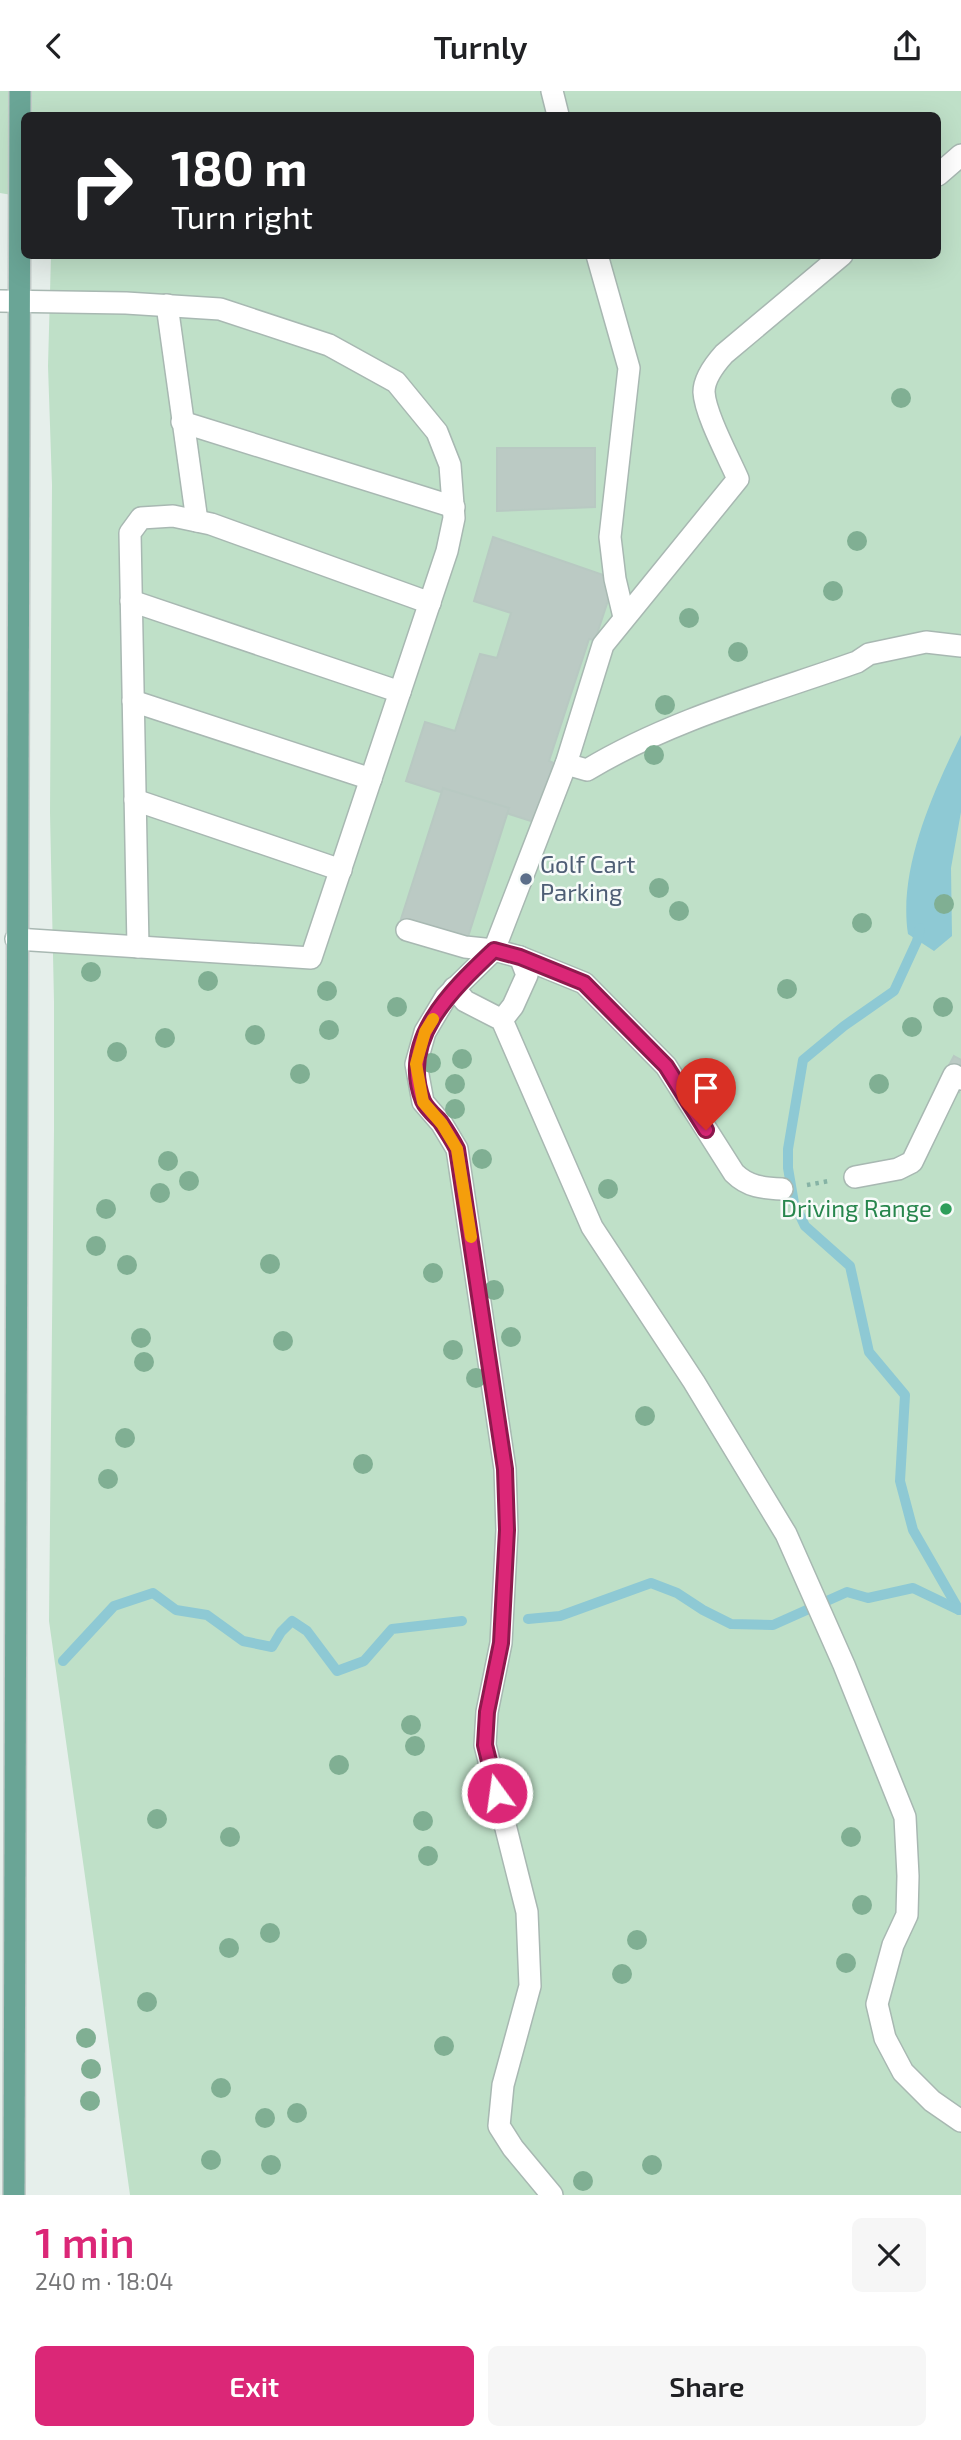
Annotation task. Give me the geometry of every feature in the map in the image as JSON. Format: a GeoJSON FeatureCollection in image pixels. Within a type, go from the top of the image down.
{"type":"FeatureCollection","features":[{"type":"Feature","properties":{"kind":"main road"},"geometry":{"type":"LineString","coordinates":[[14,2195],[7,2163],[8,939],[10,301],[20,91]]}},
{"type":"Feature","properties":{"kind":"lane"},"geometry":{"type":"LineString","coordinates":[[552,91],[557,112]]}},
{"type":"Feature","properties":{"kind":"lane"},"geometry":{"type":"LineString","coordinates":[[941,172],[961,155]]}},
{"type":"Feature","properties":{"kind":"lane"},"geometry":{"type":"LineString","coordinates":[[598,259],[629,367],[610,537],[615,579],[624,617]]}},
{"type":"Feature","properties":{"kind":"lane"},"geometry":{"type":"LineString","coordinates":[[552,2195],[513,2148],[499,2126],[503,2085],[530,1986],[527,1912],[485,1745],[487,1712],[501,1643],[507,1530],[505,1469],[457,1149],[442,1124],[423,1102],[416,1064],[425,1032],[446,997],[494,950],[566,764],[603,645],[738,479],[709,410],[704,391],[712,369],[724,354],[837,259]]}},
{"type":"Feature","properties":{"kind":"lane"},"geometry":{"type":"LineString","coordinates":[[8,939],[311,958],[447,551],[454,518],[450,465],[438,432],[396,382],[330,345],[220,309],[10,301]]}},
{"type":"Feature","properties":{"kind":"lane"},"geometry":{"type":"LineString","coordinates":[[167,305],[197,521]]}},
{"type":"Feature","properties":{"kind":"lane"},"geometry":{"type":"LineString","coordinates":[[182,422],[454,507]]}},
{"type":"Feature","properties":{"kind":"lane"},"geometry":{"type":"LineString","coordinates":[[138,947],[130,533],[141,518],[173,516],[211,524],[430,603]]}},
{"type":"Feature","properties":{"kind":"lane"},"geometry":{"type":"LineString","coordinates":[[131,601],[400,692]]}},
{"type":"Feature","properties":{"kind":"lane"},"geometry":{"type":"LineString","coordinates":[[566,764],[587,770],[668,729],[857,661],[869,653],[926,642],[959,646]]}},
{"type":"Feature","properties":{"kind":"lane"},"geometry":{"type":"LineString","coordinates":[[133,701],[371,779]]}},
{"type":"Feature","properties":{"kind":"lane"},"geometry":{"type":"LineString","coordinates":[[135,800],[341,870]]}},
{"type":"Feature","properties":{"kind":"lane"},"geometry":{"type":"LineString","coordinates":[[407,930],[465,947],[494,950],[523,966],[554,971],[584,983],[666,1066],[734,1173],[743,1182],[760,1188],[782,1189]]}},
{"type":"Feature","properties":{"kind":"lane"},"geometry":{"type":"LineString","coordinates":[[502,1020],[513,1006],[523,966]]}},
{"type":"Feature","properties":{"kind":"lane"},"geometry":{"type":"LineString","coordinates":[[454,988],[465,1001],[502,1020],[592,1227],[694,1382],[786,1534],[844,1665],[905,1817],[907,1915],[893,1945],[877,2004],[885,2038],[904,2072],[932,2101],[961,2121]]}},
{"type":"Feature","properties":{"kind":"lane"},"geometry":{"type":"LineString","coordinates":[[855,1177],[898,1169],[912,1162],[954,1075],[961,1079]]}},
{"type":"Feature","properties":{"kind":"path"},"geometry":{"type":"LineString","coordinates":[[782,1189],[855,1177]]}},
{"type":"Feature","properties":{"kind":"green space"},"geometry":{"type":"Polygon","coordinates":[[[0,91],[961,91],[961,2195],[130,2195],[49,1621],[54,1130],[50,813],[52,485],[48,366],[51,259],[941,259],[941,112],[21,112],[21,196],[0,193],[0,91]]]}},
{"type":"Feature","properties":{"kind":"water"},"geometry":{"type":"Polygon","coordinates":[[[961,735],[961,812],[951,868],[952,936],[934,951],[908,934],[908,883],[920,831],[961,735]]]}},
{"type":"Feature","properties":{"kind":"building"},"geometry":{"type":"Polygon","coordinates":[[[497,448],[595,448],[595,507],[497,511],[497,448]]]}},
{"type":"Feature","properties":{"kind":"building"},"geometry":{"type":"Polygon","coordinates":[[[493,537],[615,579],[595,640],[589,639],[549,761],[554,763],[534,822],[406,781],[425,722],[455,731],[480,654],[497,658],[511,613],[474,601],[493,537]]]}},
{"type":"Feature","properties":{"kind":"building"},"geometry":{"type":"Polygon","coordinates":[[[443,788],[509,808],[467,940],[401,919],[443,788]]]}},
{"type":"Feature","properties":{"kind":"building"},"geometry":{"type":"Polygon","coordinates":[[[954,1056],[961,1060],[959,1092],[940,1082],[954,1056]]]}},
{"type":"Feature","properties":{"kind":"waterway"},"geometry":{"type":"LineString","coordinates":[[920,928],[917,941],[894,991],[844,1026],[803,1060],[788,1149],[788,1168],[794,1203],[805,1226],[850,1266],[869,1352],[905,1395],[900,1481],[913,1530],[959,1610]]}},
{"type":"Feature","properties":{"kind":"waterway"},"geometry":{"type":"LineString","coordinates":[[528,1619],[560,1616],[651,1583],[677,1593],[731,1624],[773,1625],[847,1592],[868,1598],[913,1588],[959,1610]]}},
{"type":"Feature","properties":{"kind":"waterway"},"geometry":{"type":"LineString","coordinates":[[63,1661],[114,1606],[153,1593],[176,1610],[207,1615],[243,1641],[272,1647],[292,1621],[307,1631],[337,1671],[364,1661],[392,1629],[462,1621]]}},
{"type":"Feature","properties":{"kind":"slow traffic"},"geometry":{"type":"LineString","coordinates":[[433,1019],[425,1032],[416,1064],[423,1102],[442,1124],[457,1149],[471,1237]]}},
{"type":"Feature","properties":{"kind":"place","name":"Golf Cart Parking"},"geometry":{"type":"Point","coordinates":[526,879]}},
{"type":"Feature","properties":{"kind":"place","name":"Driving Range"},"geometry":{"type":"Point","coordinates":[946,1209]}},
{"type":"Feature","properties":{"kind":"route"},"geometry":{"type":"LineString","coordinates":[[497,1793],[485,1745],[487,1712],[501,1643],[507,1530],[505,1469],[457,1149],[442,1124],[423,1102],[416,1064],[425,1032],[446,997],[494,950],[520,957],[584,983],[666,1066],[706,1130]]}}]}
